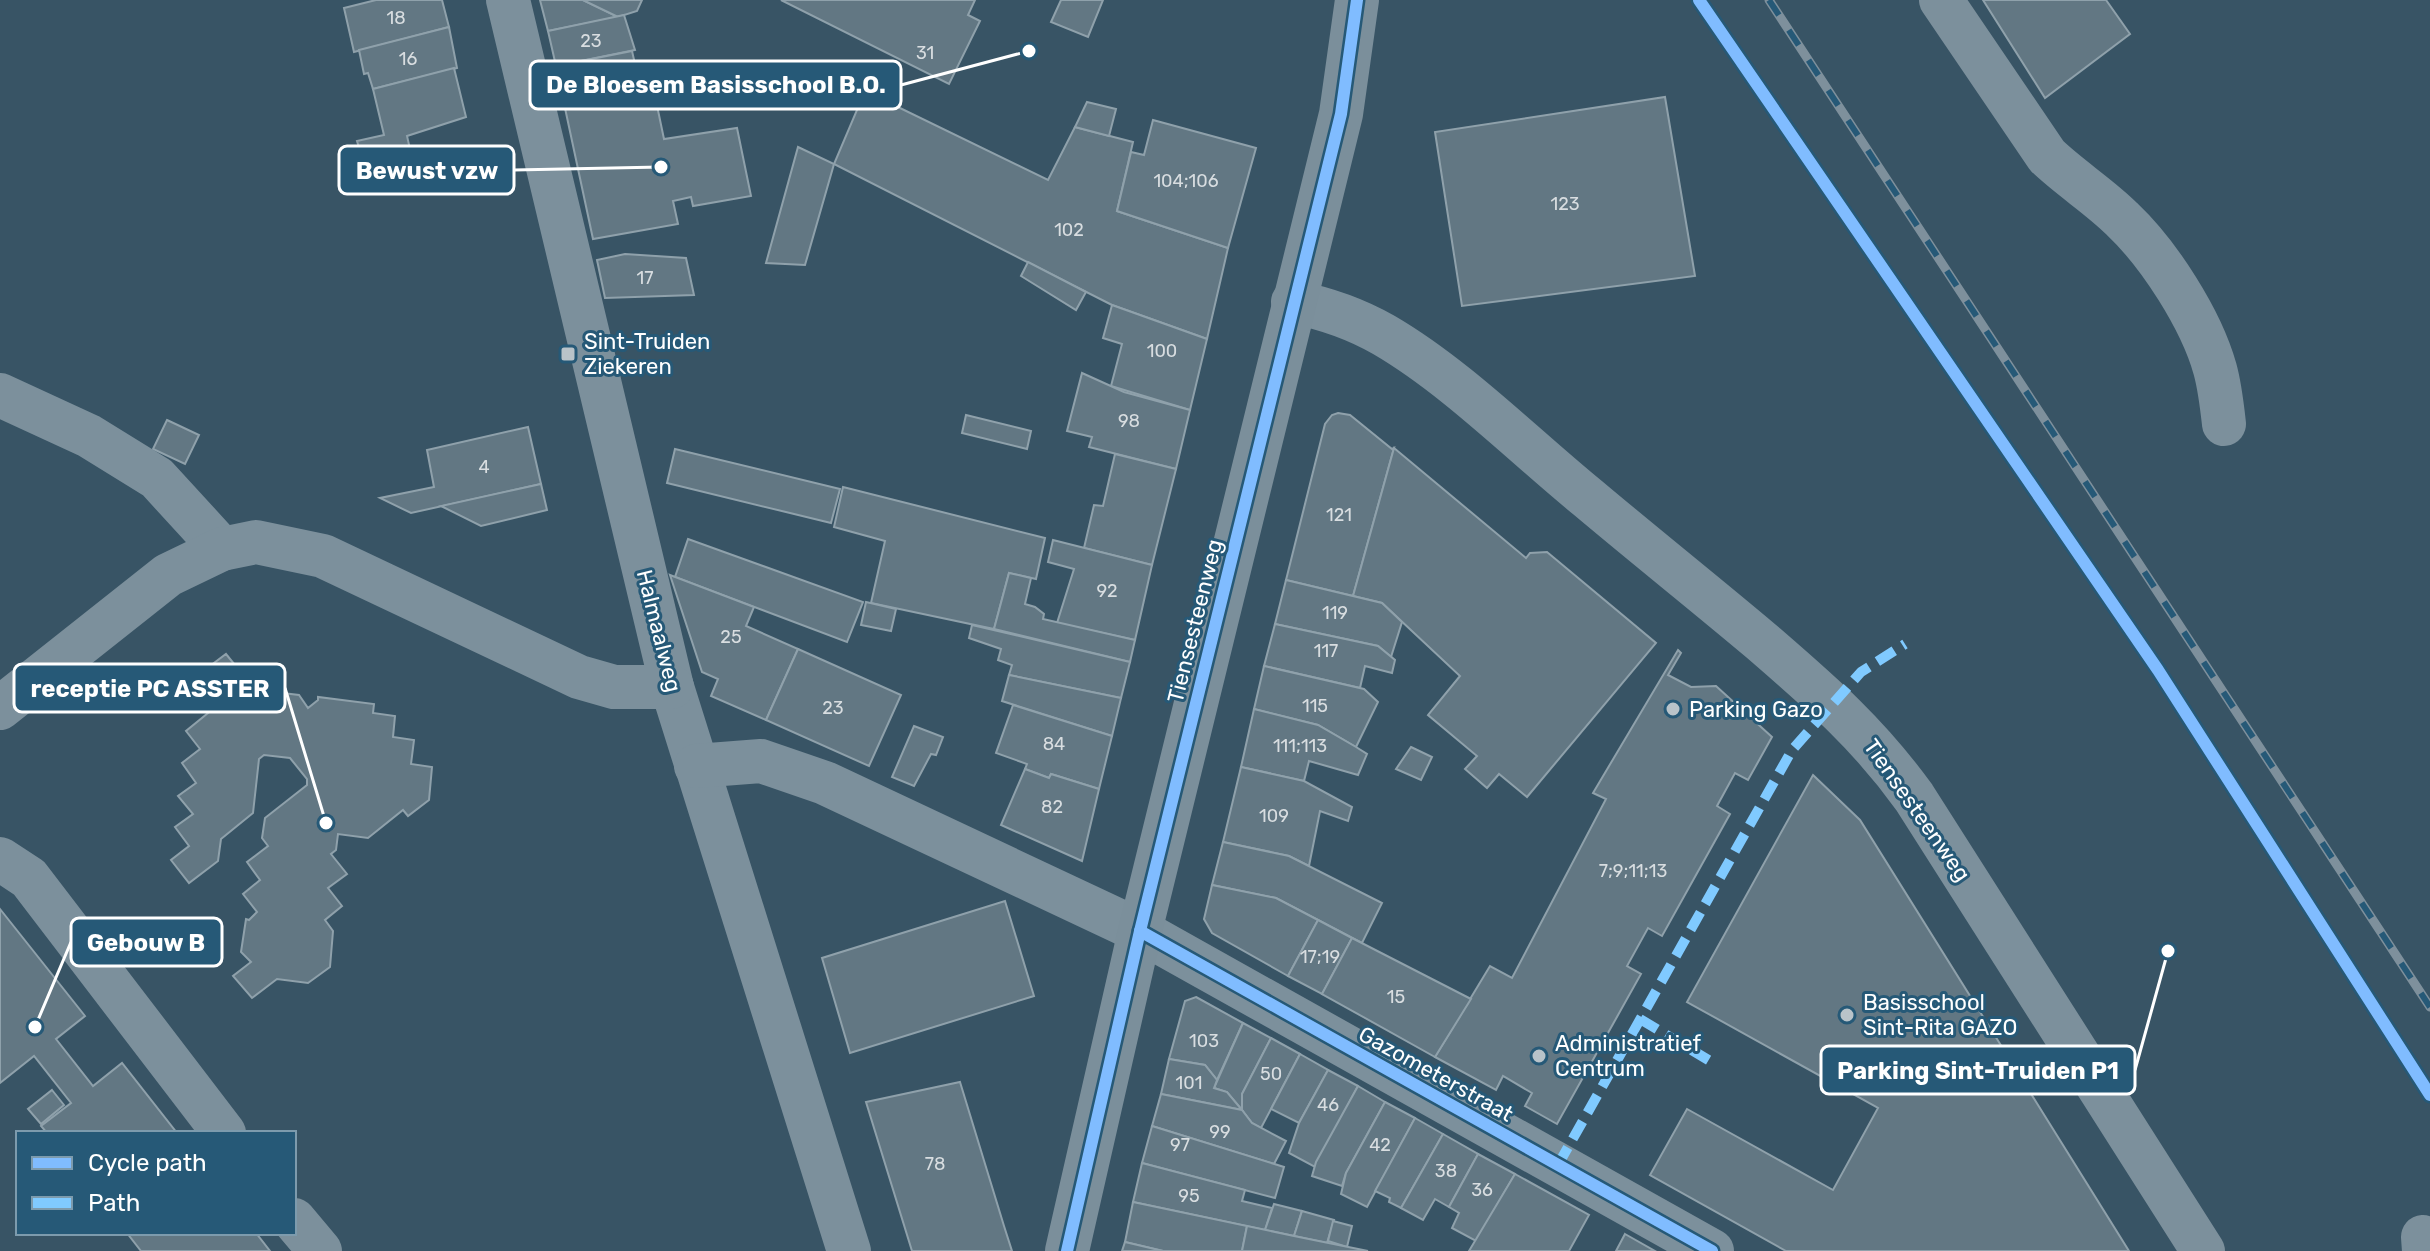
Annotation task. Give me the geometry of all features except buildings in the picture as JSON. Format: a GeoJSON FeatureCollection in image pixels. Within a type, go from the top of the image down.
{"type":"FeatureCollection","features":[{"type":"Feature","properties":{"kind":"main road","name":"Tiensesteenweg"},"geometry":{"type":"LineString","coordinates":[[1067,1251],[1140,931],[1341,114],[1357,0]]}},
{"type":"Feature","properties":{"kind":"street","name":"Halmaalweg"},"geometry":{"type":"LineString","coordinates":[[508,0],[672,687],[849,1251]]}},
{"type":"Feature","properties":{"kind":"street"},"geometry":{"type":"LineString","coordinates":[[1941,0],[2047,156],[2121,217],[2167,272],[2216,370],[2224,424]]}},
{"type":"Feature","properties":{"kind":"street","name":"Tiensesteenweg"},"geometry":{"type":"LineString","coordinates":[[1293,302],[1326,309],[1381,333],[1406,349],[1476,403],[1854,723],[1914,797],[2203,1251]]}},
{"type":"Feature","properties":{"kind":"street"},"geometry":{"type":"LineString","coordinates":[[0,395],[89,436],[157,478],[222,549]]}},
{"type":"Feature","properties":{"kind":"street"},"geometry":{"type":"LineString","coordinates":[[0,708],[168,575],[222,549],[256,542],[323,556],[579,677],[614,687],[672,687]]}},
{"type":"Feature","properties":{"kind":"street","name":"Gazometerstraat"},"geometry":{"type":"LineString","coordinates":[[696,766],[761,761],[825,783],[1140,931],[1712,1251]]}},
{"type":"Feature","properties":{"kind":"street"},"geometry":{"type":"LineString","coordinates":[[0,859],[29,878],[222,1131]]}},
{"type":"Feature","properties":{"kind":"street"},"geometry":{"type":"LineString","coordinates":[[296,1222],[320,1251]]}},
{"type":"Feature","properties":{"kind":"railway"},"geometry":{"type":"LineString","coordinates":[[1769,0],[2430,1007]]}},
{"type":"Feature","properties":{"kind":"marked path"},"geometry":{"type":"LineString","coordinates":[[1558,1165],[1792,750],[1861,672],[1905,644]]}},
{"type":"Feature","properties":{"kind":"marked path"},"geometry":{"type":"LineString","coordinates":[[1640,1019],[1715,1064]]}},
{"type":"Feature","properties":{"kind":"cycle path"},"geometry":{"type":"LineString","coordinates":[[1067,1251],[1140,931],[1341,114],[1357,0]]}},
{"type":"Feature","properties":{"kind":"cycle path"},"geometry":{"type":"LineString","coordinates":[[1699,0],[2158,670],[2430,1095]]}},
{"type":"Feature","properties":{"kind":"cycle path"},"geometry":{"type":"LineString","coordinates":[[1140,931],[1712,1251]]}},
{"type":"Feature","properties":{"kind":"place","name":"De Bloesem Basisschool B.O."},"geometry":{"type":"Point","coordinates":[1029,51]}},
{"type":"Feature","properties":{"kind":"place","name":"Bewust vzw"},"geometry":{"type":"Point","coordinates":[661,167]}},
{"type":"Feature","properties":{"kind":"place","name":"Sint-Truiden Ziekeren"},"geometry":{"type":"Point","coordinates":[568,354]}},
{"type":"Feature","properties":{"kind":"place","name":"Parking Gazo"},"geometry":{"type":"Point","coordinates":[1673,709]}},
{"type":"Feature","properties":{"kind":"place","name":"receptie PC ASSTER"},"geometry":{"type":"Point","coordinates":[326,823]}},
{"type":"Feature","properties":{"kind":"place","name":"Parking Sint-Truiden P1"},"geometry":{"type":"Point","coordinates":[2168,951]}},
{"type":"Feature","properties":{"kind":"place","name":"Basisschool Sint-Rita GAZO"},"geometry":{"type":"Point","coordinates":[1847,1015]}},
{"type":"Feature","properties":{"kind":"place","name":"Gebouw B"},"geometry":{"type":"Point","coordinates":[35,1027]}},
{"type":"Feature","properties":{"kind":"place","name":"Administratief Centrum"},"geometry":{"type":"Point","coordinates":[1539,1056]}}]}
